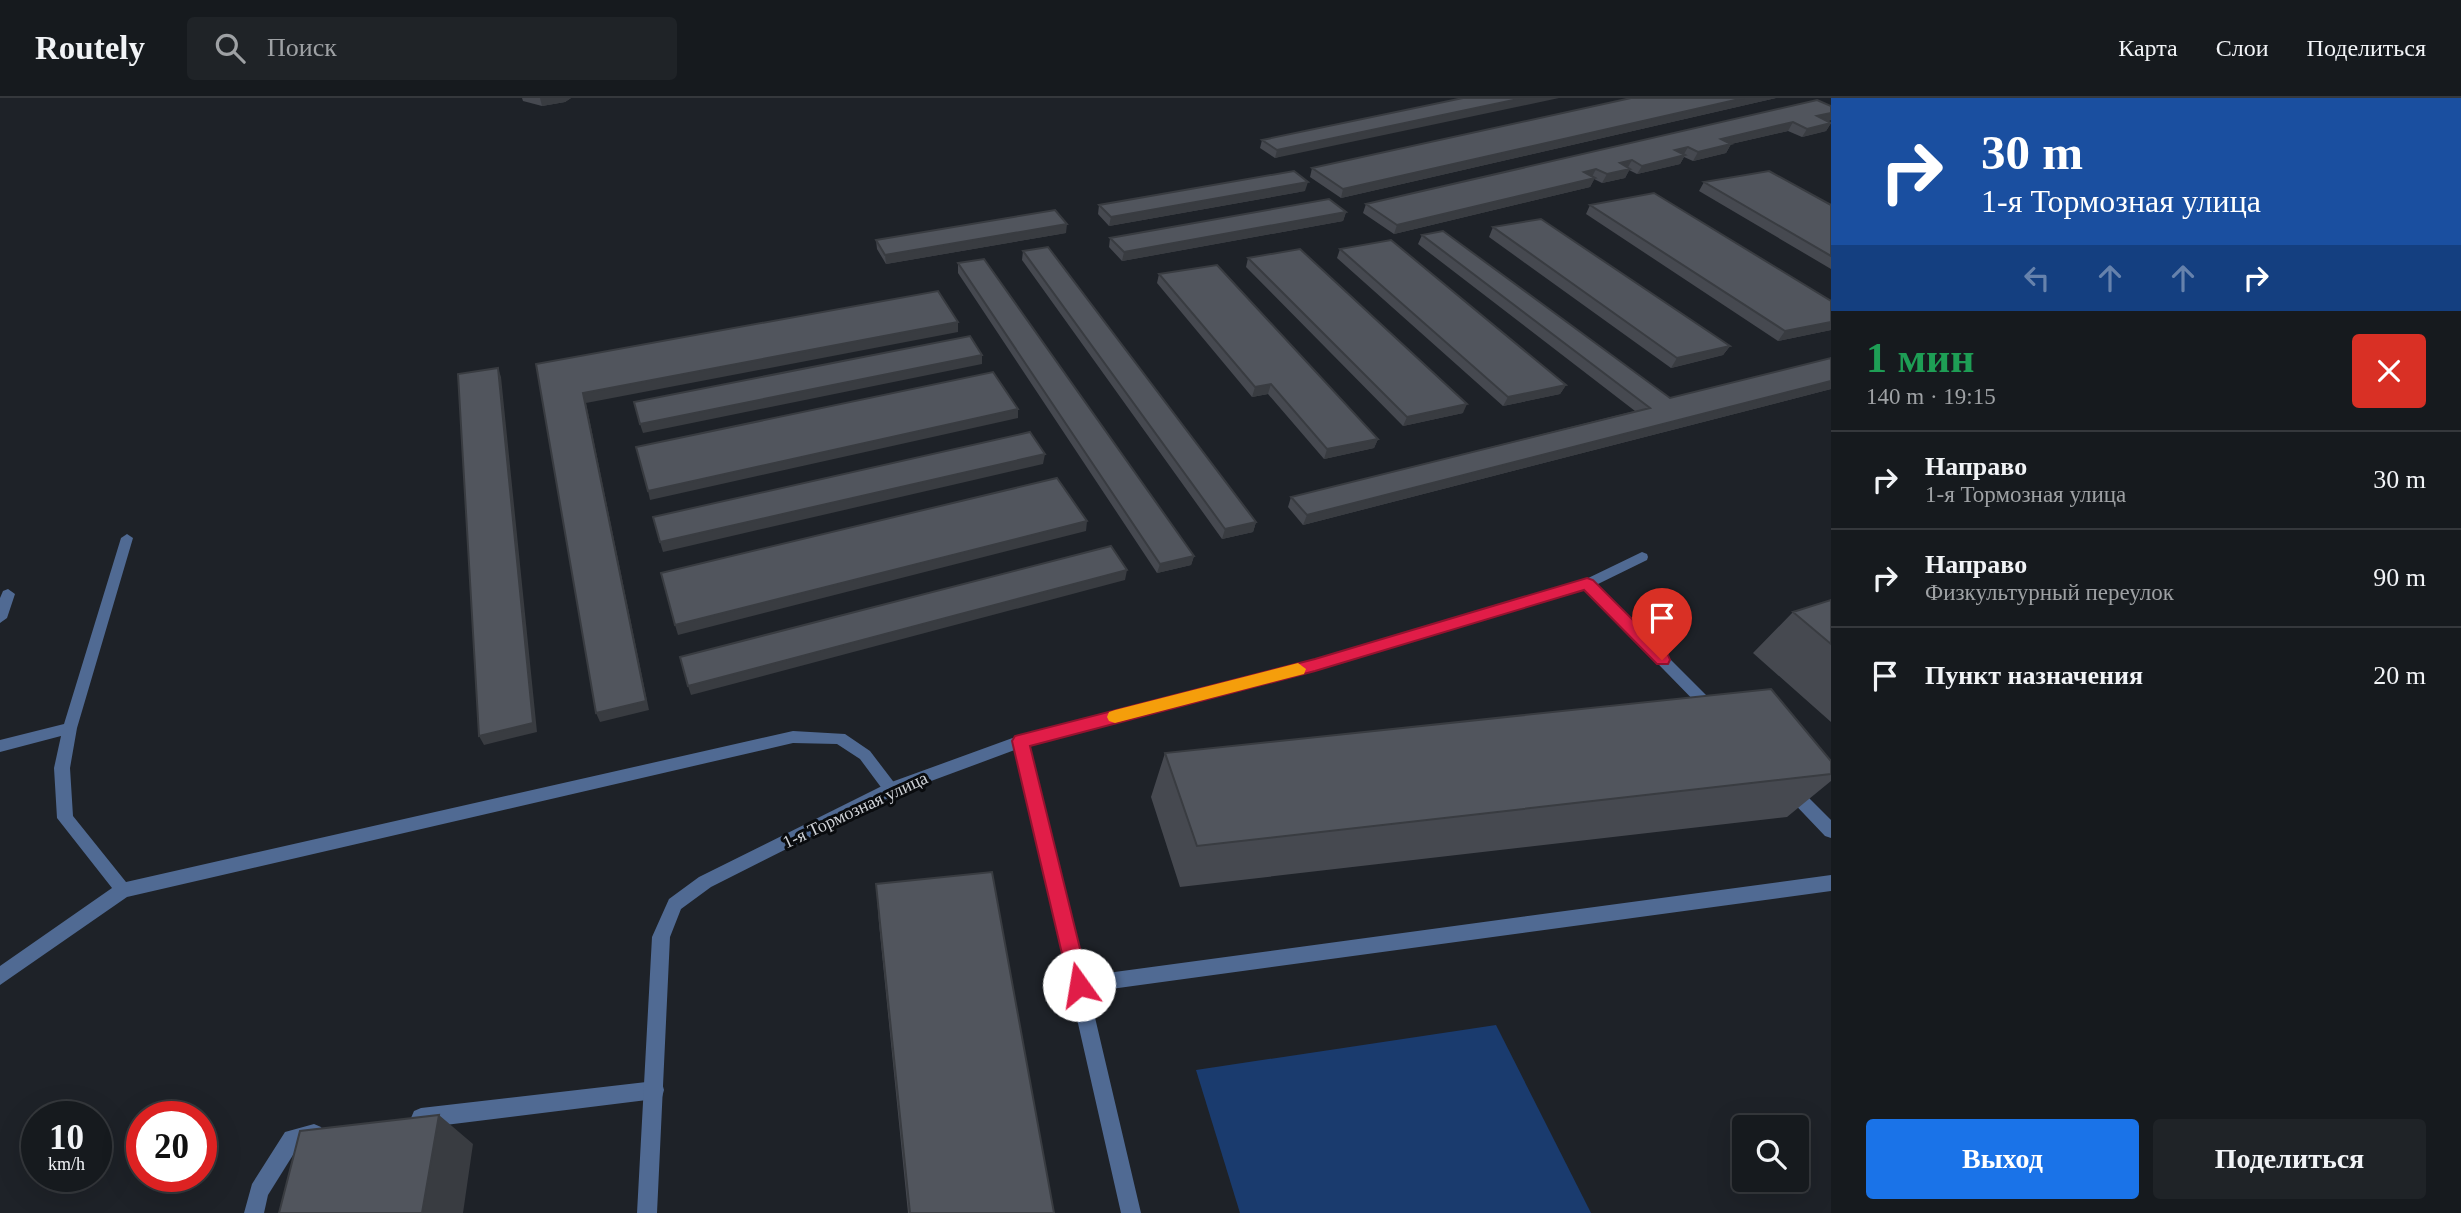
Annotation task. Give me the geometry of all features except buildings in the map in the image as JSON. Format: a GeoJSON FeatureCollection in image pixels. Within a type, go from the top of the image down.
{"type":"FeatureCollection","features":[{"type":"Feature","properties":{"kind":"street"},"geometry":{"type":"LineString","coordinates":[[123,890],[65,818],[62,768],[70,728],[127,538]]}},
{"type":"Feature","properties":{"kind":"street","name":"1-я Тормозная улица"},"geometry":{"type":"LineString","coordinates":[[648,1213],[661,937],[675,904],[705,882],[891,789],[1021,741],[1315,665],[1587,584],[1642,557]]}},
{"type":"Feature","properties":{"kind":"street"},"geometry":{"type":"LineString","coordinates":[[1587,584],[1724,722]]}},
{"type":"Feature","properties":{"kind":"street"},"geometry":{"type":"LineString","coordinates":[[0,618],[8,594]]}},
{"type":"Feature","properties":{"kind":"street"},"geometry":{"type":"LineString","coordinates":[[0,746],[70,728]]}},
{"type":"Feature","properties":{"kind":"street"},"geometry":{"type":"LineString","coordinates":[[0,976],[123,890],[793,737],[840,738],[865,755],[891,789]]}},
{"type":"Feature","properties":{"kind":"street"},"geometry":{"type":"LineString","coordinates":[[1021,741],[1131,1213]]}},
{"type":"Feature","properties":{"kind":"street"},"geometry":{"type":"LineString","coordinates":[[1782,781],[1831,831]]}},
{"type":"Feature","properties":{"kind":"street"},"geometry":{"type":"LineString","coordinates":[[1079,985],[1831,883]]}},
{"type":"Feature","properties":{"kind":"street"},"geometry":{"type":"LineString","coordinates":[[405,1120],[655,1090]]}},
{"type":"Feature","properties":{"kind":"street"},"geometry":{"type":"LineString","coordinates":[[254,1213],[259,1191],[292,1139],[335,1129]]}},
{"type":"Feature","properties":{"kind":"shaded area"},"geometry":{"type":"Polygon","coordinates":[[[1496,1025],[1591,1213],[1240,1213],[1196,1070],[1496,1025]]]}},
{"type":"Feature","properties":{"kind":"slow traffic"},"geometry":{"type":"LineString","coordinates":[[1115,717],[1298,669]]}},
{"type":"Feature","properties":{"kind":"route"},"geometry":{"type":"LineString","coordinates":[[1079,985],[1021,741],[1315,665],[1587,584],[1662,660]]}}]}
